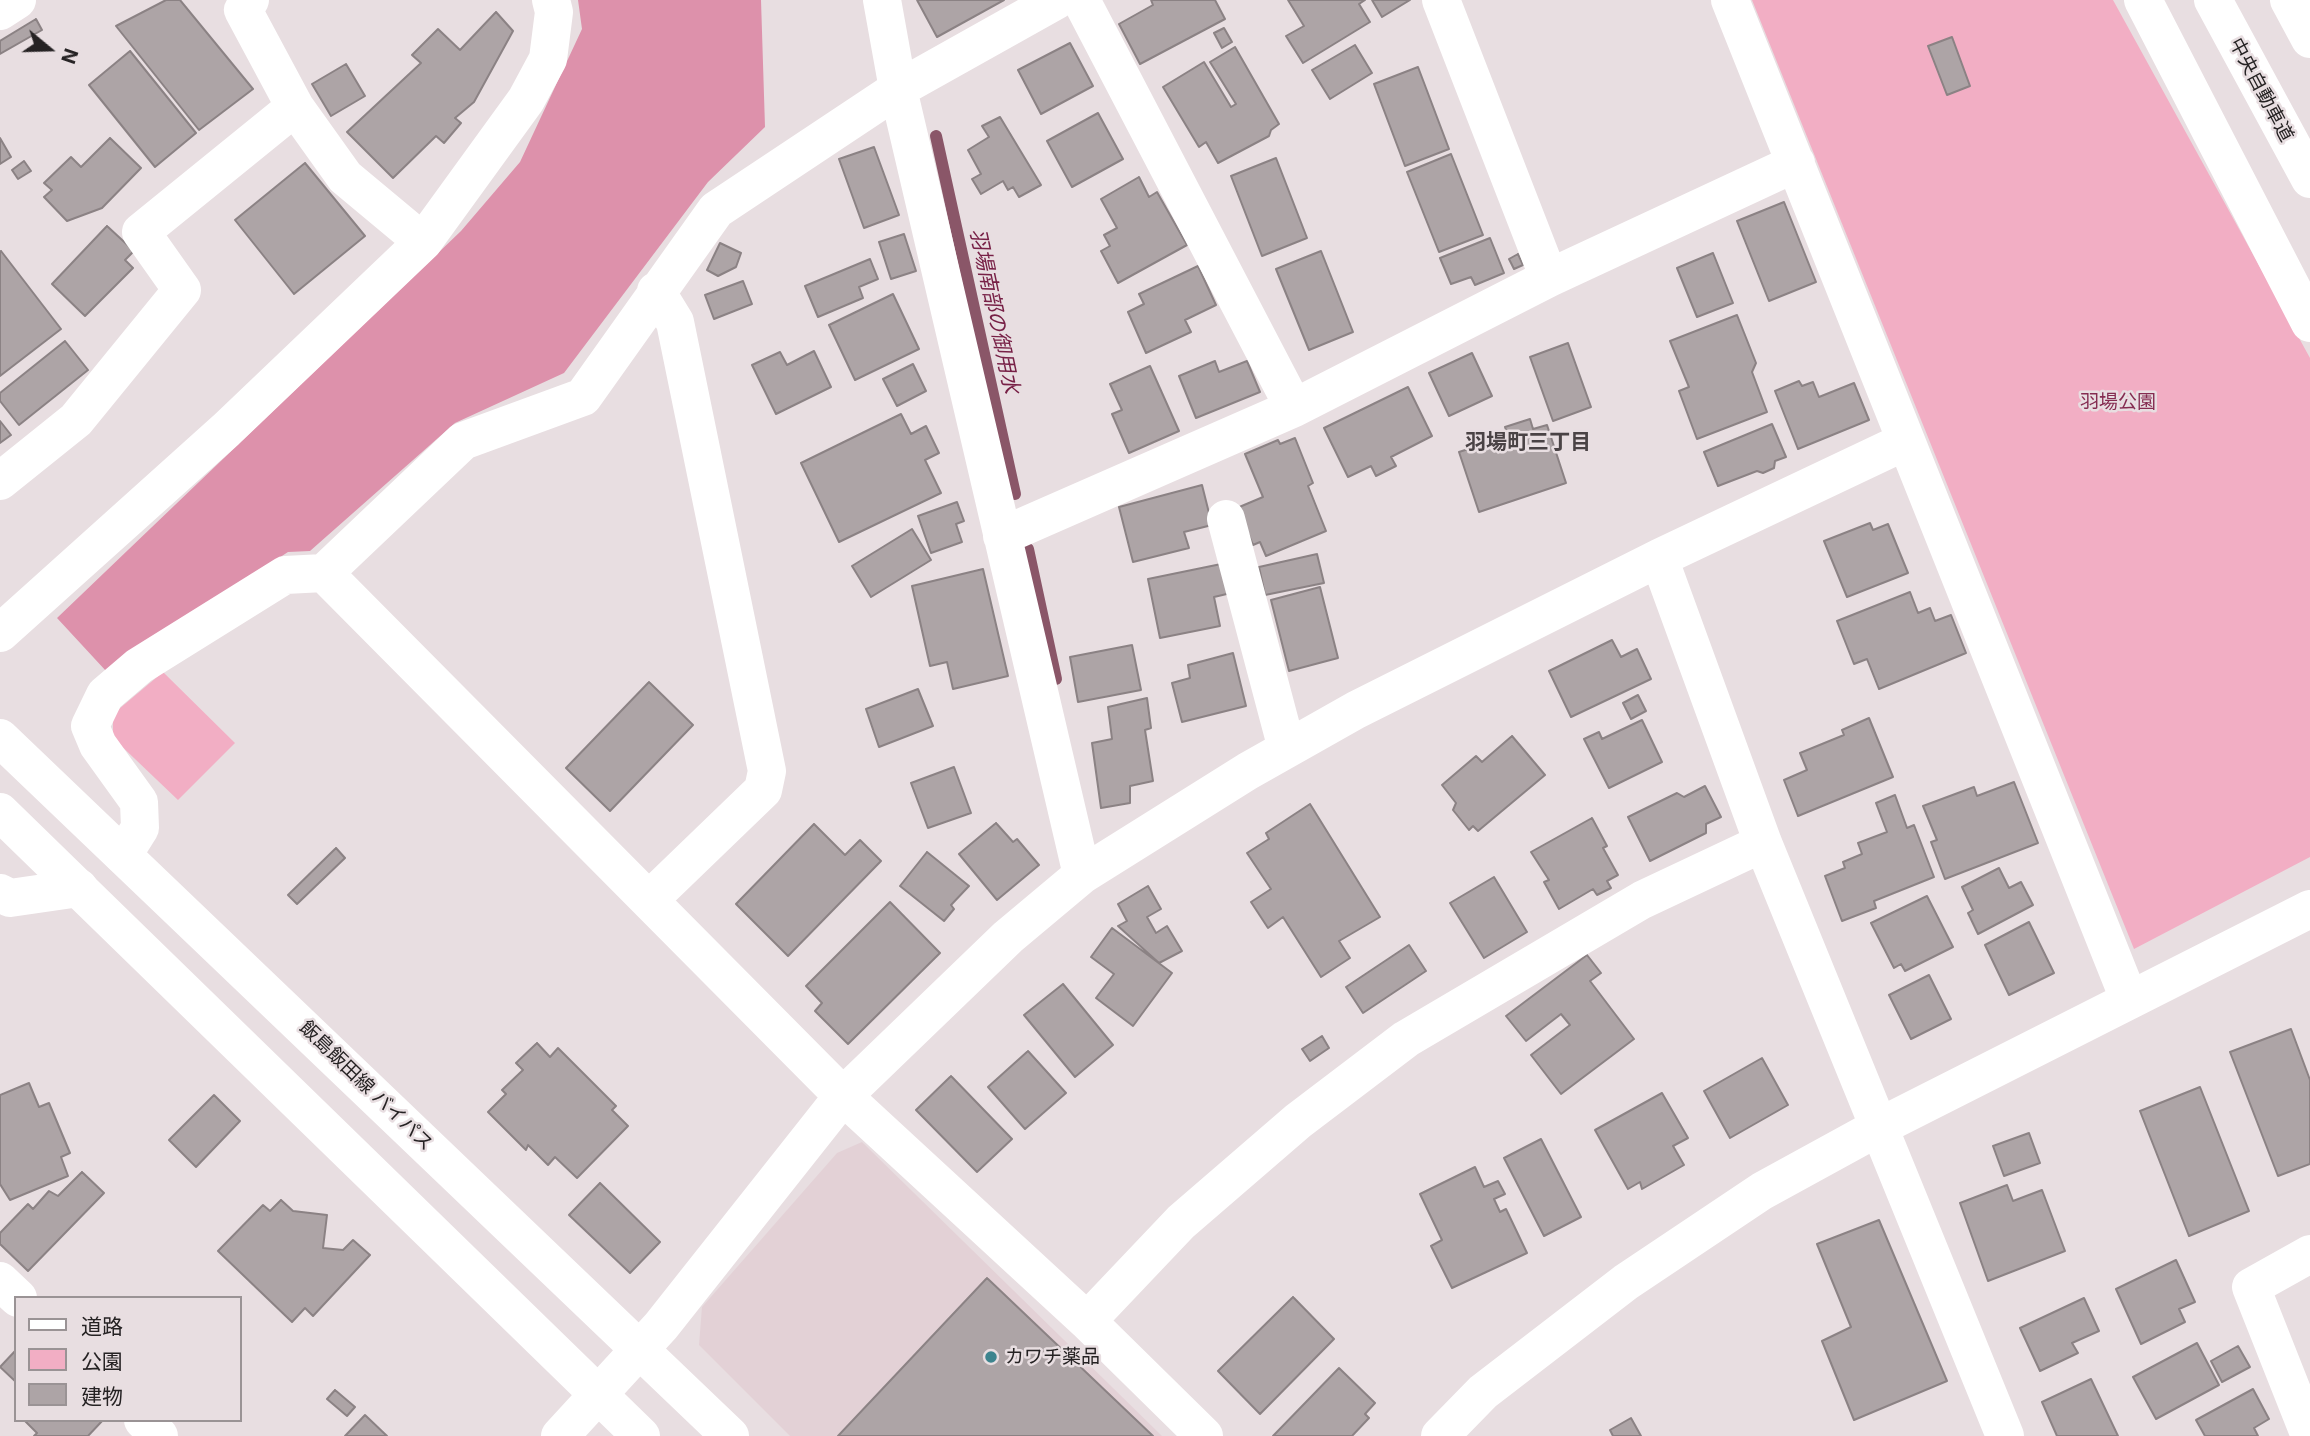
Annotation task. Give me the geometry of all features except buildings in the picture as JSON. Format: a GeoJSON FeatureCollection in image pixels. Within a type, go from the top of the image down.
{"type":"FeatureCollection","features":[{"type":"Feature","properties":{"kind":"main road"},"geometry":{"type":"LineString","coordinates":[[0,11],[17,0]]}},
{"type":"Feature","properties":{"kind":"main road"},"geometry":{"type":"LineString","coordinates":[[250,0],[243,10],[295,107],[345,177],[423,242]]}},
{"type":"Feature","properties":{"kind":"main road"},"geometry":{"type":"LineString","coordinates":[[0,633],[226,430],[423,242],[526,100],[548,59],[554,12],[551,0]]}},
{"type":"Feature","properties":{"kind":"main road"},"geometry":{"type":"LineString","coordinates":[[882,0],[898,89],[1083,875]]}},
{"type":"Feature","properties":{"kind":"main road"},"geometry":{"type":"LineString","coordinates":[[123,855],[141,828],[139,802],[98,745],[90,726],[105,695],[139,666],[285,575],[324,573],[463,442],[583,397],[656,291],[716,211],[898,89],[1057,0]]}},
{"type":"Feature","properties":{"kind":"main road"},"geometry":{"type":"LineString","coordinates":[[1081,0],[1294,408]]}},
{"type":"Feature","properties":{"kind":"main road"},"geometry":{"type":"LineString","coordinates":[[1441,0],[1549,278]]}},
{"type":"Feature","properties":{"kind":"main road"},"geometry":{"type":"LineString","coordinates":[[1730,0],[2129,999]]}},
{"type":"Feature","properties":{"kind":"main road"},"geometry":{"type":"LineString","coordinates":[[2143,0],[2310,323]]}},
{"type":"Feature","properties":{"kind":"main road","name":"中央自動車道"},"geometry":{"type":"LineString","coordinates":[[2213,0],[2310,179]]}},
{"type":"Feature","properties":{"kind":"main road"},"geometry":{"type":"LineString","coordinates":[[2289,0],[2310,39]]}},
{"type":"Feature","properties":{"kind":"main road"},"geometry":{"type":"LineString","coordinates":[[0,481],[76,420],[182,290],[141,232],[295,107]]}},
{"type":"Feature","properties":{"kind":"main road"},"geometry":{"type":"LineString","coordinates":[[1002,536],[1294,408],[1549,278],[1796,163]]}},
{"type":"Feature","properties":{"kind":"main road"},"geometry":{"type":"LineString","coordinates":[[650,899],[763,790],[767,771],[675,322],[656,291]]}},
{"type":"Feature","properties":{"kind":"main road"},"geometry":{"type":"LineString","coordinates":[[560,1436],[641,1348],[843,1096],[1008,937],[1083,875],[1287,749],[1356,710],[1659,558],[1906,441]]}},
{"type":"Feature","properties":{"kind":"main road"},"geometry":{"type":"LineString","coordinates":[[1226,519],[1287,749]]}},
{"type":"Feature","properties":{"kind":"main road"},"geometry":{"type":"LineString","coordinates":[[1659,558],[1763,843],[1877,1128],[1898,1168],[2005,1436]]}},
{"type":"Feature","properties":{"kind":"main road"},"geometry":{"type":"LineString","coordinates":[[324,573],[843,1096],[1087,1321],[1204,1436]]}},
{"type":"Feature","properties":{"kind":"main road","name":"飯島飯田線 バイパス"},"geometry":{"type":"LineString","coordinates":[[0,738],[730,1436]]}},
{"type":"Feature","properties":{"kind":"main road"},"geometry":{"type":"LineString","coordinates":[[3,815],[641,1436]]}},
{"type":"Feature","properties":{"kind":"main road"},"geometry":{"type":"LineString","coordinates":[[1087,1321],[1181,1222],[1298,1121],[1406,1039],[1642,900],[1763,843]]}},
{"type":"Feature","properties":{"kind":"main road"},"geometry":{"type":"LineString","coordinates":[[0,893],[10,898],[79,888]]}},
{"type":"Feature","properties":{"kind":"main road"},"geometry":{"type":"LineString","coordinates":[[1440,1436],[1483,1392],[1626,1282],[1762,1191],[1877,1128],[2310,909]]}},
{"type":"Feature","properties":{"kind":"main road"},"geometry":{"type":"LineString","coordinates":[[2310,1254],[2251,1287],[2310,1436]]}},
{"type":"Feature","properties":{"kind":"main road"},"geometry":{"type":"LineString","coordinates":[[0,1281],[16,1296]]}},
{"type":"Feature","properties":{"kind":"shaded area"},"geometry":{"type":"Polygon","coordinates":[[[578,0],[761,0],[765,127],[708,182],[564,373],[455,423],[310,551],[288,552],[106,671],[57,618],[461,231],[520,162],[582,29],[578,0]]]}},
{"type":"Feature","properties":{"kind":"shaded area"},"geometry":{"type":"Polygon","coordinates":[[[862,1142],[1162,1436],[790,1436],[699,1345],[702,1307],[837,1153],[862,1142]]]}},
{"type":"Feature","properties":{"kind":"green space","name":"羽場公園"},"geometry":{"type":"Polygon","coordinates":[[[1752,0],[2113,0],[2310,358],[2310,857],[2134,949],[1752,0]]]}},
{"type":"Feature","properties":{"kind":"green space"},"geometry":{"type":"Polygon","coordinates":[[[163,672],[235,743],[178,800],[113,738],[113,714],[163,672]]]}},
{"type":"Feature","properties":{"kind":"waterway","name":"羽場南部の御用水"},"geometry":{"type":"LineString","coordinates":[[936,136],[1015,494]]}},
{"type":"Feature","properties":{"kind":"waterway","name":"羽場南部の御用水"},"geometry":{"type":"LineString","coordinates":[[1028,549],[1056,679]]}},
{"type":"Feature","properties":{"kind":"place","name":"カワチ薬品"},"geometry":{"type":"Point","coordinates":[991,1357]}},
{"type":"Feature","properties":{"kind":"district","name":"羽場町三丁目"},"geometry":{"type":"Point","coordinates":[1528,443]}}]}
